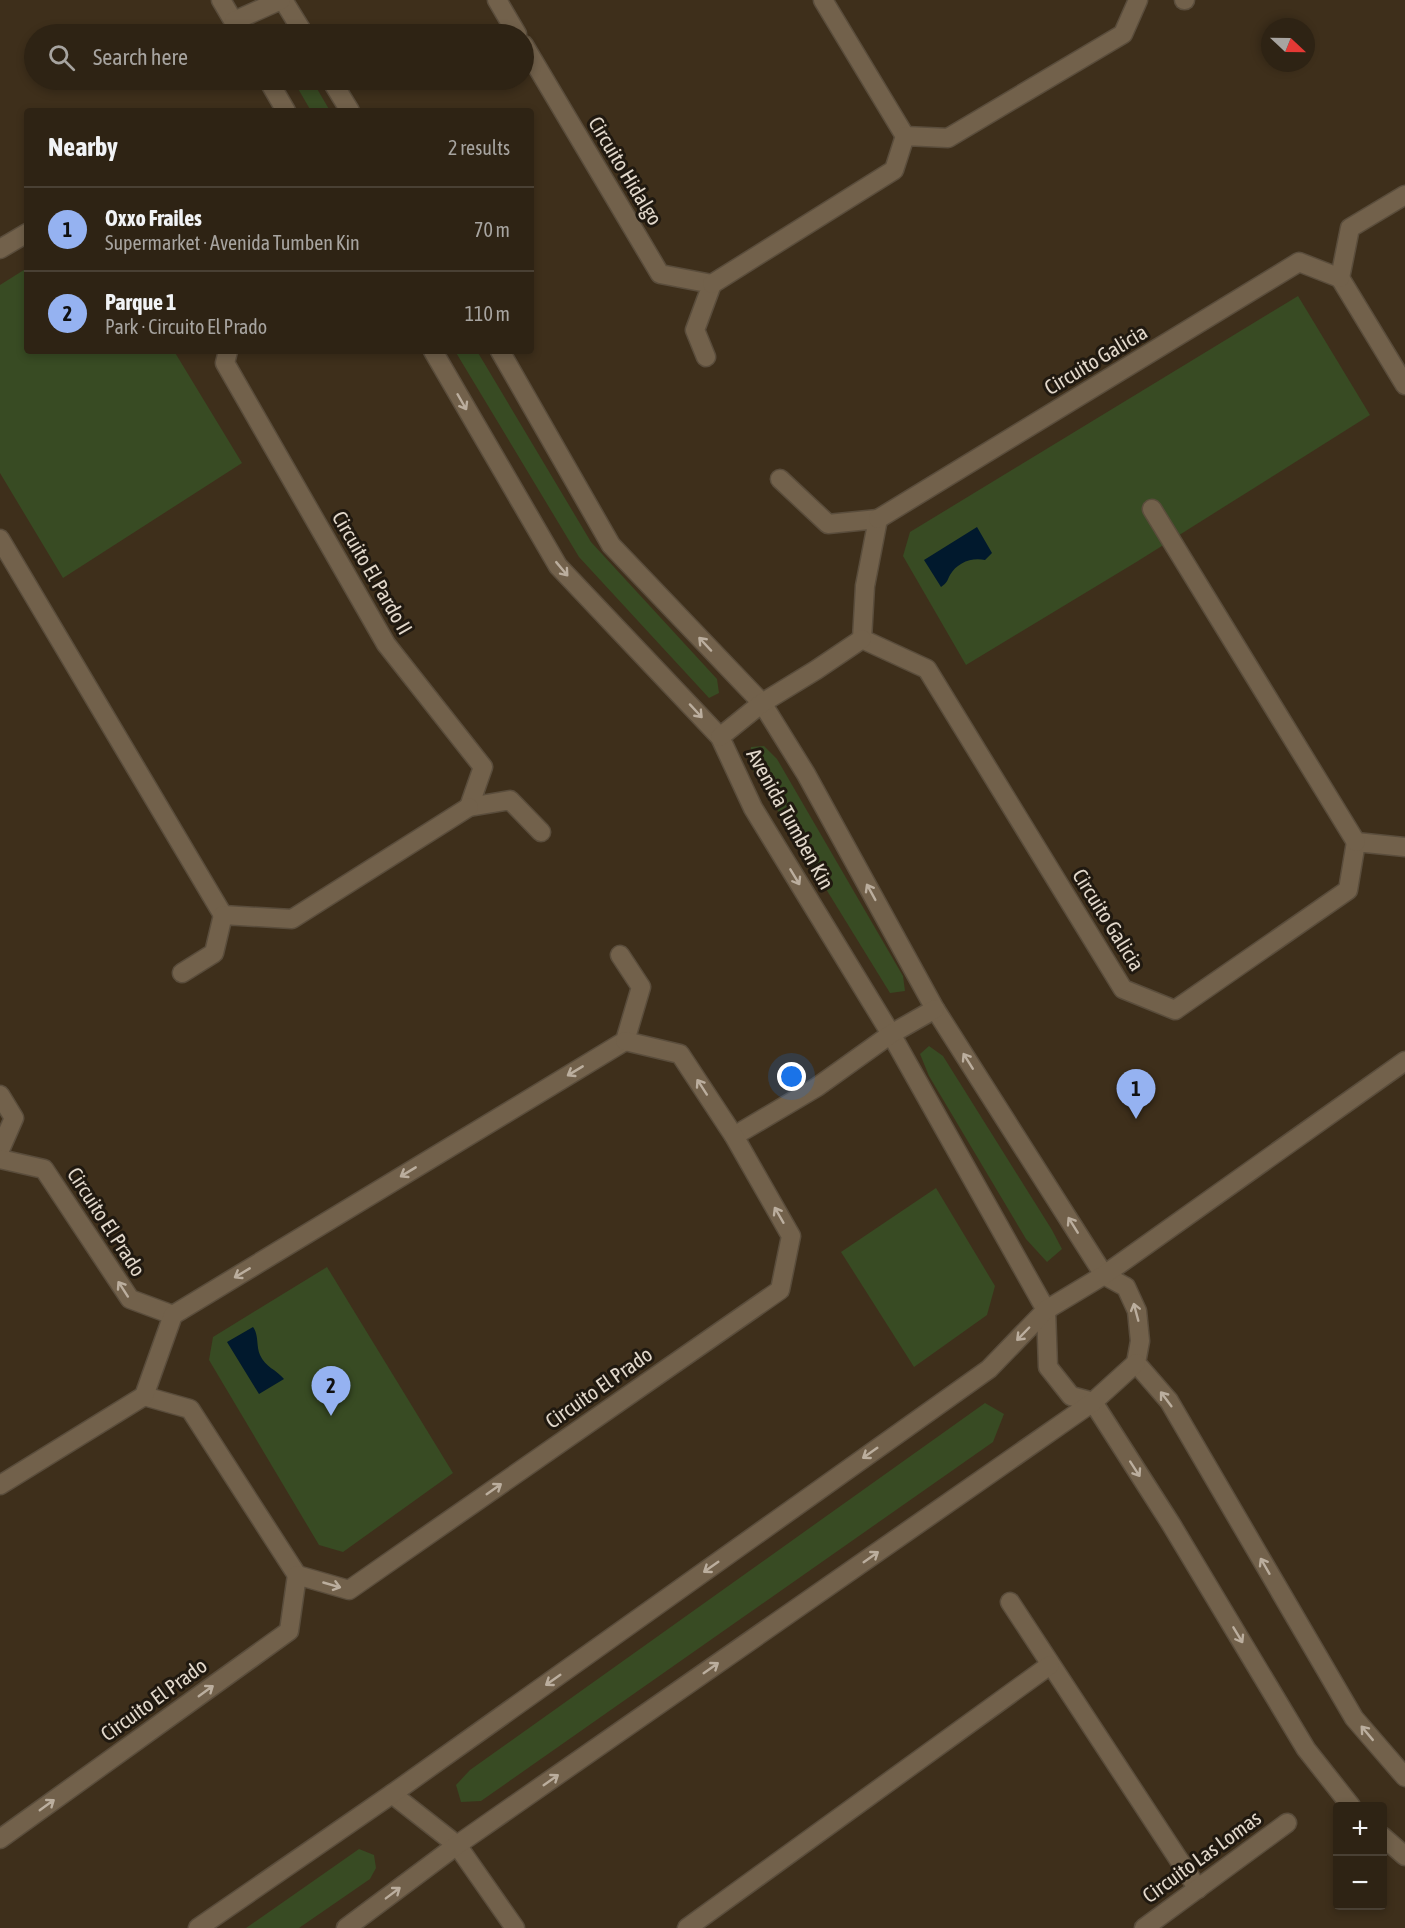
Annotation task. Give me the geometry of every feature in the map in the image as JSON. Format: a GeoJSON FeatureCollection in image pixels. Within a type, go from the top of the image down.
{"type":"FeatureCollection","features":[{"type":"Feature","properties":{"kind":"street"},"geometry":{"type":"LineString","coordinates":[[221,0],[236,24]]}},
{"type":"Feature","properties":{"kind":"street"},"geometry":{"type":"LineString","coordinates":[[244,24],[282,0],[298,24]]}},
{"type":"Feature","properties":{"kind":"street"},"geometry":{"type":"LineString","coordinates":[[497,0],[511,24]]}},
{"type":"Feature","properties":{"kind":"street"},"geometry":{"type":"LineString","coordinates":[[706,357],[695,330],[712,285],[894,170],[905,136],[823,0]]}},
{"type":"Feature","properties":{"kind":"street"},"geometry":{"type":"LineString","coordinates":[[905,136],[948,138],[1123,34],[1137,0]]}},
{"type":"Feature","properties":{"kind":"street","name":"Circuito Hidalgo"},"geometry":{"type":"LineString","coordinates":[[534,62],[660,274],[712,285]]}},
{"type":"Feature","properties":{"kind":"street"},"geometry":{"type":"LineString","coordinates":[[274,90],[284,108]]}},
{"type":"Feature","properties":{"kind":"street"},"geometry":{"type":"LineString","coordinates":[[337,90],[348,108]]}},
{"type":"Feature","properties":{"kind":"street"},"geometry":{"type":"LineString","coordinates":[[1405,195],[1350,228],[1340,278],[1405,385]]}},
{"type":"Feature","properties":{"kind":"street"},"geometry":{"type":"LineString","coordinates":[[0,249],[24,235]]}},
{"type":"Feature","properties":{"kind":"street","name":"Circuito Galicia"},"geometry":{"type":"LineString","coordinates":[[780,479],[828,524],[878,519],[1299,262],[1340,278]]}},
{"type":"Feature","properties":{"kind":"street","name":"Circuito El Pardo II"},"geometry":{"type":"LineString","coordinates":[[227,354],[225,363],[386,644],[483,767],[469,807]]}},
{"type":"Feature","properties":{"kind":"street","name":"Avenida Tumben Kin"},"geometry":{"type":"LineString","coordinates":[[435,354],[558,566],[720,737],[753,808],[891,1034],[1046,1310]]}},
{"type":"Feature","properties":{"kind":"street","name":"Avenida Tumben Kin"},"geometry":{"type":"LineString","coordinates":[[502,354],[611,544],[762,703],[806,774],[935,1009],[1104,1275]]}},
{"type":"Feature","properties":{"kind":"street"},"geometry":{"type":"LineString","coordinates":[[1152,509],[1356,842],[1405,847]]}},
{"type":"Feature","properties":{"kind":"street"},"geometry":{"type":"LineString","coordinates":[[720,737],[762,703],[862,639],[865,586],[878,519]]}},
{"type":"Feature","properties":{"kind":"street"},"geometry":{"type":"LineString","coordinates":[[0,539],[223,915],[214,953],[182,973]]}},
{"type":"Feature","properties":{"kind":"street","name":"Circuito Galicia"},"geometry":{"type":"LineString","coordinates":[[862,639],[927,669],[1123,989],[1175,1010],[1348,890],[1356,842]]}},
{"type":"Feature","properties":{"kind":"street"},"geometry":{"type":"LineString","coordinates":[[223,915],[292,919],[469,807],[510,800],[541,832]]}},
{"type":"Feature","properties":{"kind":"street"},"geometry":{"type":"LineString","coordinates":[[0,1485],[144,1396],[173,1315],[625,1041],[641,987],[620,955]]}},
{"type":"Feature","properties":{"kind":"street"},"geometry":{"type":"LineString","coordinates":[[734,1136],[817,1087],[891,1034],[935,1009]]}},
{"type":"Feature","properties":{"kind":"street","name":"Circuito El Prado"},"geometry":{"type":"LineString","coordinates":[[0,1839],[289,1630],[297,1575],[349,1590],[780,1290],[791,1236],[734,1136],[680,1054],[625,1041]]}},
{"type":"Feature","properties":{"kind":"street"},"geometry":{"type":"LineString","coordinates":[[198,1928],[392,1794],[989,1369],[1046,1310],[1104,1275],[1405,1061]]}},
{"type":"Feature","properties":{"kind":"street"},"geometry":{"type":"LineString","coordinates":[[0,1095],[14,1118],[0,1150]]}},
{"type":"Feature","properties":{"kind":"street","name":"Circuito El Prado"},"geometry":{"type":"LineString","coordinates":[[0,1159],[44,1169],[130,1299],[173,1315]]}},
{"type":"Feature","properties":{"kind":"street"},"geometry":{"type":"LineString","coordinates":[[346,1928],[457,1845],[1092,1402],[1136,1363],[1140,1341],[1137,1311],[1126,1287],[1104,1275]]}},
{"type":"Feature","properties":{"kind":"street"},"geometry":{"type":"LineString","coordinates":[[1046,1310],[1048,1367],[1071,1396],[1092,1402],[1171,1524],[1306,1749],[1349,1802]]}},
{"type":"Feature","properties":{"kind":"street"},"geometry":{"type":"LineString","coordinates":[[1136,1363],[1168,1401],[1354,1718],[1405,1777]]}},
{"type":"Feature","properties":{"kind":"street"},"geometry":{"type":"LineString","coordinates":[[144,1396],[190,1408],[297,1575]]}},
{"type":"Feature","properties":{"kind":"street"},"geometry":{"type":"LineString","coordinates":[[1010,1602],[1198,1889]]}},
{"type":"Feature","properties":{"kind":"street"},"geometry":{"type":"LineString","coordinates":[[695,1926],[1050,1665]]}},
{"type":"Feature","properties":{"kind":"street"},"geometry":{"type":"LineString","coordinates":[[392,1794],[457,1845],[514,1928]]}},
{"type":"Feature","properties":{"kind":"street","name":"Circuito Las Lomas"},"geometry":{"type":"LineString","coordinates":[[1144,1928],[1287,1823]]}},
{"type":"Feature","properties":{"kind":"street"},"geometry":{"type":"LineString","coordinates":[[1387,1840],[1405,1856]]}},
{"type":"Feature","properties":{"kind":"green space"},"geometry":{"type":"Polygon","coordinates":[[[299,90],[318,90],[328,108],[309,108],[299,90]]]}},
{"type":"Feature","properties":{"kind":"green space"},"geometry":{"type":"Polygon","coordinates":[[[24,270],[24,354],[176,354],[242,463],[63,578],[0,473],[0,285],[24,270]]]}},
{"type":"Feature","properties":{"kind":"green space"},"geometry":{"type":"Polygon","coordinates":[[[1298,296],[1370,415],[1138,561],[966,665],[903,556],[910,532],[1298,296]]]}},
{"type":"Feature","properties":{"kind":"green space"},"geometry":{"type":"Polygon","coordinates":[[[457,354],[479,354],[591,542],[717,679],[719,693],[709,698],[579,557],[457,354]]]}},
{"type":"Feature","properties":{"kind":"green space"},"geometry":{"type":"Polygon","coordinates":[[[764,746],[777,759],[903,976],[905,991],[890,993],[749,764],[751,747],[764,746]]]}},
{"type":"Feature","properties":{"kind":"green space"},"geometry":{"type":"Polygon","coordinates":[[[929,1046],[943,1056],[1052,1230],[1062,1249],[1047,1262],[1026,1239],[929,1076],[920,1054],[929,1046]]]}},
{"type":"Feature","properties":{"kind":"green space"},"geometry":{"type":"Polygon","coordinates":[[[936,1188],[995,1286],[987,1315],[914,1367],[841,1252],[936,1188]]]}},
{"type":"Feature","properties":{"kind":"green space"},"geometry":{"type":"Polygon","coordinates":[[[327,1267],[453,1473],[343,1552],[319,1545],[209,1360],[213,1337],[327,1267]]]}},
{"type":"Feature","properties":{"kind":"green space"},"geometry":{"type":"Polygon","coordinates":[[[985,1403],[1004,1414],[993,1442],[481,1801],[461,1802],[456,1785],[470,1770],[985,1403]]]}},
{"type":"Feature","properties":{"kind":"green space"},"geometry":{"type":"Polygon","coordinates":[[[359,1849],[374,1855],[376,1868],[370,1879],[299,1928],[246,1928],[359,1849]]]}},
{"type":"Feature","properties":{"kind":"water"},"geometry":{"type":"Polygon","coordinates":[[[977,527],[992,553],[985,560],[975,559],[960,564],[941,587],[924,560],[977,527]]]}},
{"type":"Feature","properties":{"kind":"water"},"geometry":{"type":"Polygon","coordinates":[[[253,1327],[262,1359],[284,1379],[259,1394],[227,1342],[253,1327]]]}},
{"type":"Feature","properties":{"kind":"place","name":"Oxxo Frailes"},"geometry":{"type":"Point","coordinates":[1136,1119]}},
{"type":"Feature","properties":{"kind":"place","name":"Parque 1"},"geometry":{"type":"Point","coordinates":[331,1416]}}]}
